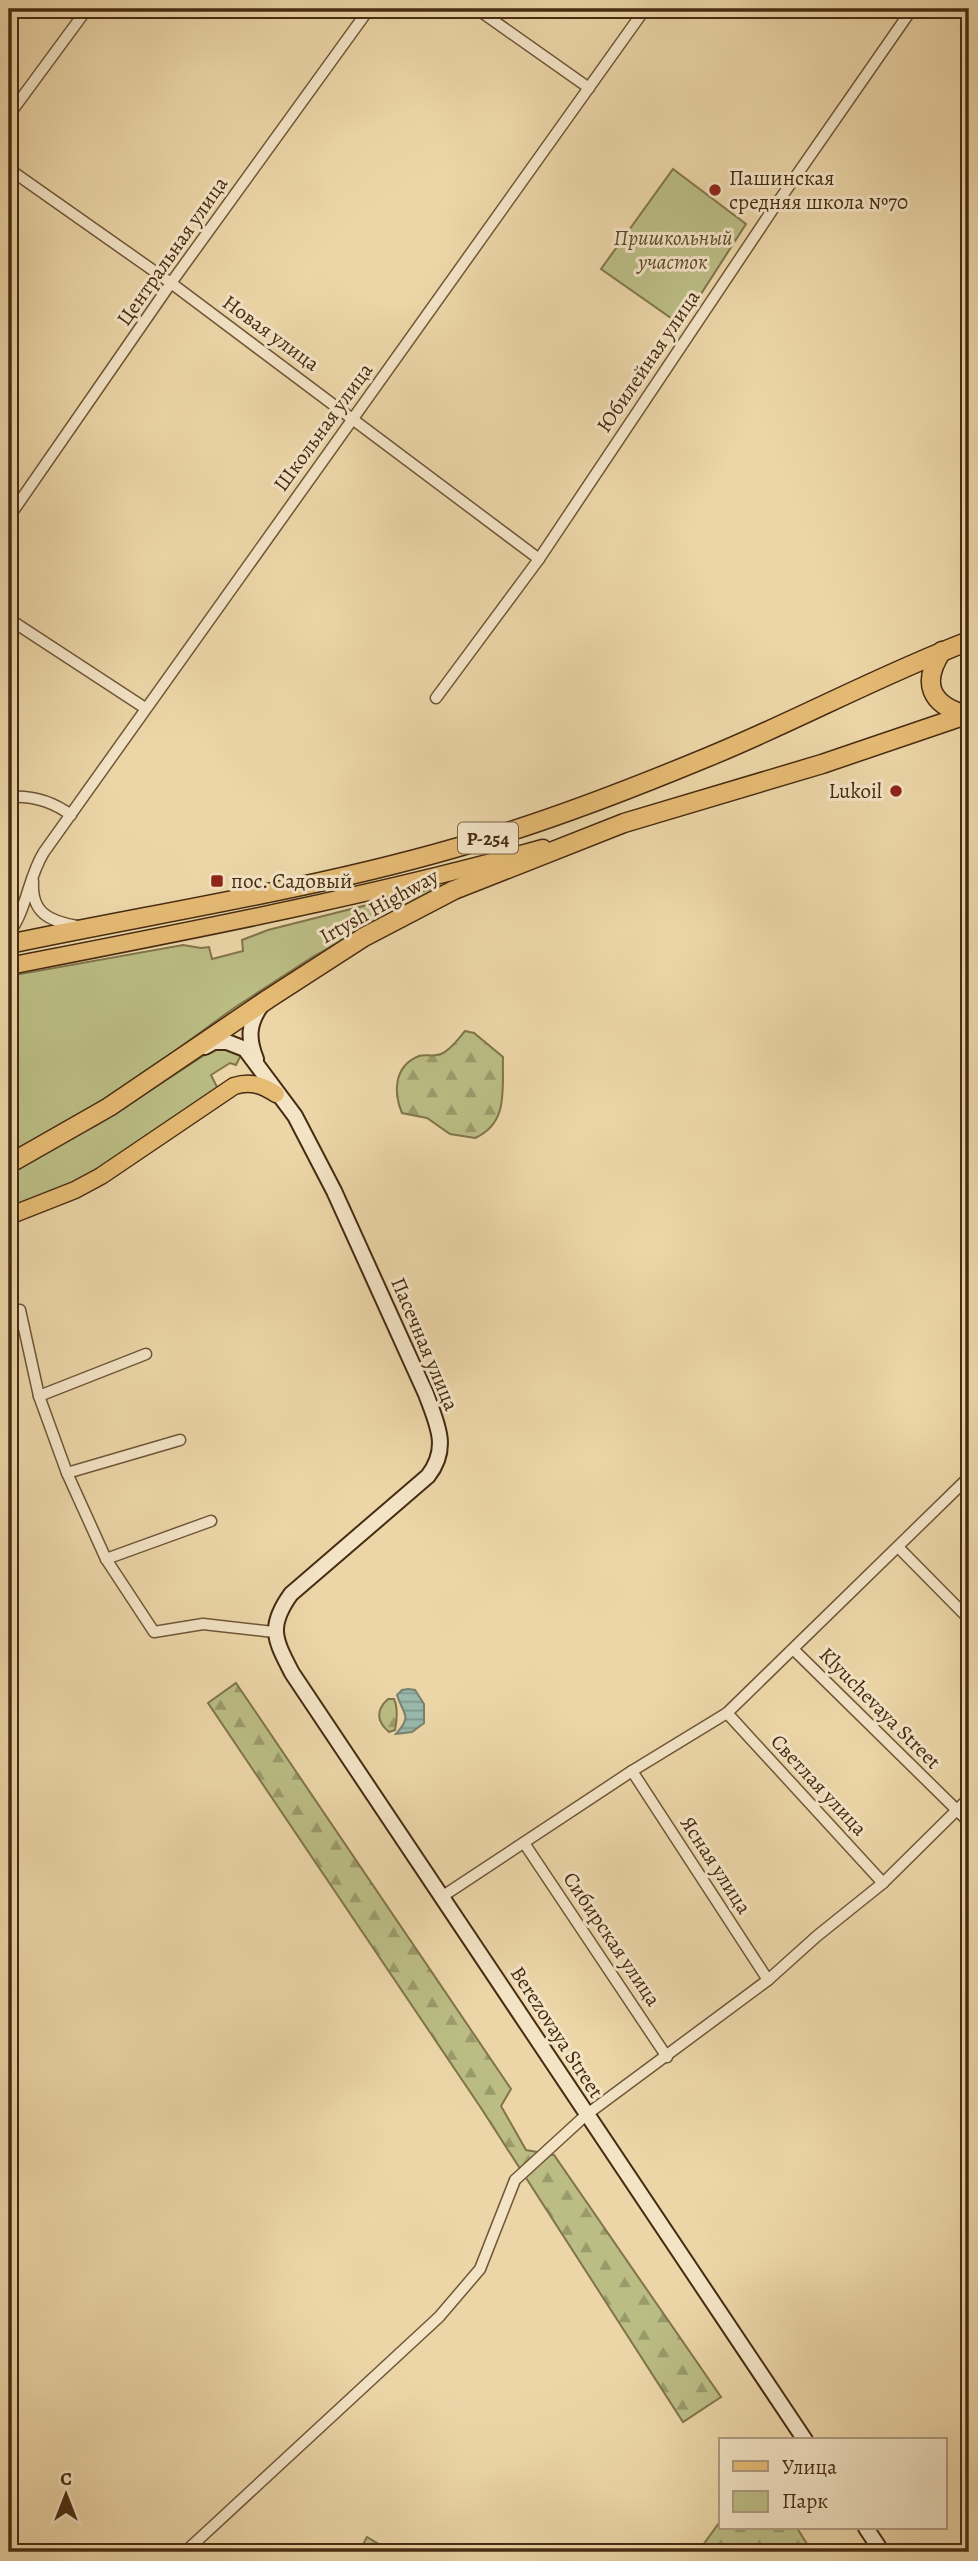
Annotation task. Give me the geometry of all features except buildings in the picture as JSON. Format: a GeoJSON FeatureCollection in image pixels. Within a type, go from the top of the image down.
{"type":"FeatureCollection","features":[{"type":"Feature","properties":{"kind":"highway","name":"Irtysh Highway"},"geometry":{"type":"LineString","coordinates":[[9,944],[298,886],[493,837],[709,757],[969,640]]}},
{"type":"Feature","properties":{"kind":"highway"},"geometry":{"type":"LineString","coordinates":[[942,651],[931,674],[935,695],[950,710],[968,714]]}},
{"type":"Feature","properties":{"kind":"highway","name":"Irtysh Highway"},"geometry":{"type":"LineString","coordinates":[[9,1164],[109,1107],[268,999],[364,937],[415,908],[624,823],[834,760],[968,714]]}},
{"type":"Feature","properties":{"kind":"main road"},"geometry":{"type":"LineString","coordinates":[[9,966],[301,909],[499,860],[624,823]]}},
{"type":"Feature","properties":{"kind":"main road"},"geometry":{"type":"LineString","coordinates":[[261,1070],[251,1045],[250,1029],[253,1017],[268,999]]}},
{"type":"Feature","properties":{"kind":"main road"},"geometry":{"type":"LineString","coordinates":[[109,1107],[139,1092],[209,1044],[218,1041],[240,1045],[261,1070]]}},
{"type":"Feature","properties":{"kind":"main road","name":"Пасечная улица"},"geometry":{"type":"LineString","coordinates":[[261,1070],[276,1094],[295,1116],[334,1191],[426,1394],[437,1424],[440,1446],[440,1456],[428,1476],[290,1594],[276,1619],[274,1632]]}},
{"type":"Feature","properties":{"kind":"main road"},"geometry":{"type":"LineString","coordinates":[[9,1216],[75,1190],[101,1176],[234,1086],[252,1083],[276,1094]]}},
{"type":"Feature","properties":{"kind":"main road","name":"Berezovaya Street"},"geometry":{"type":"LineString","coordinates":[[274,1632],[292,1673],[803,2438]]}},
{"type":"Feature","properties":{"kind":"main road"},"geometry":{"type":"LineString","coordinates":[[867,2530],[882,2552]]}},
{"type":"Feature","properties":{"kind":"street"},"geometry":{"type":"LineString","coordinates":[[9,115],[87,9]]}},
{"type":"Feature","properties":{"kind":"street","name":"Центральная улица"},"geometry":{"type":"LineString","coordinates":[[9,517],[171,284],[369,9]]}},
{"type":"Feature","properties":{"kind":"street"},"geometry":{"type":"LineString","coordinates":[[477,9],[589,88]]}},
{"type":"Feature","properties":{"kind":"street","name":"Школьная улица"},"geometry":{"type":"LineString","coordinates":[[9,933],[15,924],[33,870],[71,814],[645,9]]}},
{"type":"Feature","properties":{"kind":"street","name":"Юбилейная улица"},"geometry":{"type":"LineString","coordinates":[[436,698],[539,559],[771,212],[912,9]]}},
{"type":"Feature","properties":{"kind":"street","name":"Новая улица"},"geometry":{"type":"LineString","coordinates":[[9,169],[171,284],[539,559]]}},
{"type":"Feature","properties":{"kind":"street"},"geometry":{"type":"LineString","coordinates":[[9,619],[145,708]]}},
{"type":"Feature","properties":{"kind":"street"},"geometry":{"type":"LineString","coordinates":[[9,797],[37,798],[55,803],[71,814]]}},
{"type":"Feature","properties":{"kind":"street"},"geometry":{"type":"LineString","coordinates":[[33,870],[32,892],[41,911],[61,923],[88,928]]}},
{"type":"Feature","properties":{"kind":"street"},"geometry":{"type":"LineString","coordinates":[[20,1310],[39,1396],[66,1473],[106,1559],[154,1632],[203,1624],[274,1632]]}},
{"type":"Feature","properties":{"kind":"street"},"geometry":{"type":"LineString","coordinates":[[39,1396],[146,1354]]}},
{"type":"Feature","properties":{"kind":"street"},"geometry":{"type":"LineString","coordinates":[[66,1473],[180,1440]]}},
{"type":"Feature","properties":{"kind":"street"},"geometry":{"type":"LineString","coordinates":[[443,1896],[632,1771],[727,1713],[969,1477]]}},
{"type":"Feature","properties":{"kind":"street"},"geometry":{"type":"LineString","coordinates":[[106,1559],[211,1521]]}},
{"type":"Feature","properties":{"kind":"street"},"geometry":{"type":"LineString","coordinates":[[898,1547],[969,1619]]}},
{"type":"Feature","properties":{"kind":"street","name":"Klyuchevaya Street"},"geometry":{"type":"LineString","coordinates":[[794,1650],[969,1822]]}},
{"type":"Feature","properties":{"kind":"street","name":"Светлая улица"},"geometry":{"type":"LineString","coordinates":[[727,1713],[883,1882]]}},
{"type":"Feature","properties":{"kind":"street","name":"Ясная улица"},"geometry":{"type":"LineString","coordinates":[[632,1771],[768,1980]]}},
{"type":"Feature","properties":{"kind":"street"},"geometry":{"type":"LineString","coordinates":[[185,2552],[439,2317],[480,2269],[515,2180],[586,2115],[768,1980],[883,1882],[969,1798]]}},
{"type":"Feature","properties":{"kind":"street","name":"Сибирская улица"},"geometry":{"type":"LineString","coordinates":[[524,1843],[667,2057]]}},
{"type":"Feature","properties":{"kind":"green space","name":"Пришкольный участок"},"geometry":{"type":"Polygon","coordinates":[[[673,169],[746,224],[681,325],[601,269],[673,169]]]}},
{"type":"Feature","properties":{"kind":"green space"},"geometry":{"type":"Polygon","coordinates":[[[442,886],[314,956],[231,1010],[145,1073],[48,1135],[9,1155],[9,976],[183,945],[209,947],[212,959],[243,951],[242,940],[268,930],[442,886]]]}},
{"type":"Feature","properties":{"kind":"green space"},"geometry":{"type":"Polygon","coordinates":[[[465,1031],[474,1033],[503,1057],[503,1093],[499,1114],[486,1132],[475,1138],[450,1134],[427,1118],[402,1113],[397,1097],[400,1073],[411,1060],[445,1052],[465,1031]]]}},
{"type":"Feature","properties":{"kind":"green space"},"geometry":{"type":"Polygon","coordinates":[[[217,1047],[226,1047],[241,1055],[236,1065],[230,1063],[211,1075],[218,1089],[97,1172],[9,1210],[9,1170],[97,1125],[217,1047]]]}},
{"type":"Feature","properties":{"kind":"green space"},"geometry":{"type":"Polygon","coordinates":[[[236,1683],[511,2089],[501,2106],[526,2150],[554,2155],[721,2397],[683,2422],[481,2108],[208,1703],[236,1683]]]}},
{"type":"Feature","properties":{"kind":"green space"},"geometry":{"type":"Polygon","coordinates":[[[388,1699],[394,1699],[397,1714],[395,1730],[389,1732],[379,1716],[381,1707],[388,1699]]]}},
{"type":"Feature","properties":{"kind":"green space"},"geometry":{"type":"Polygon","coordinates":[[[719,2523],[719,2530],[798,2530],[812,2552],[698,2552],[719,2523]]]}},
{"type":"Feature","properties":{"kind":"green space"},"geometry":{"type":"Polygon","coordinates":[[[367,2537],[392,2552],[359,2552],[367,2537]]]}},
{"type":"Feature","properties":{"kind":"shaded area"},"geometry":{"type":"Polygon","coordinates":[[[408,1689],[415,1690],[424,1704],[424,1723],[412,1732],[396,1734],[405,1719],[397,1695],[408,1689]]]}},
{"type":"Feature","properties":{"kind":"place","name":"Пашинская средняя школа №70"},"geometry":{"type":"Point","coordinates":[715,190]}},
{"type":"Feature","properties":{"kind":"place","name":"Lukoil"},"geometry":{"type":"Point","coordinates":[896,791]}},
{"type":"Feature","properties":{"kind":"place","name":"пос. Садовый"},"geometry":{"type":"Point","coordinates":[217,881]}}]}
